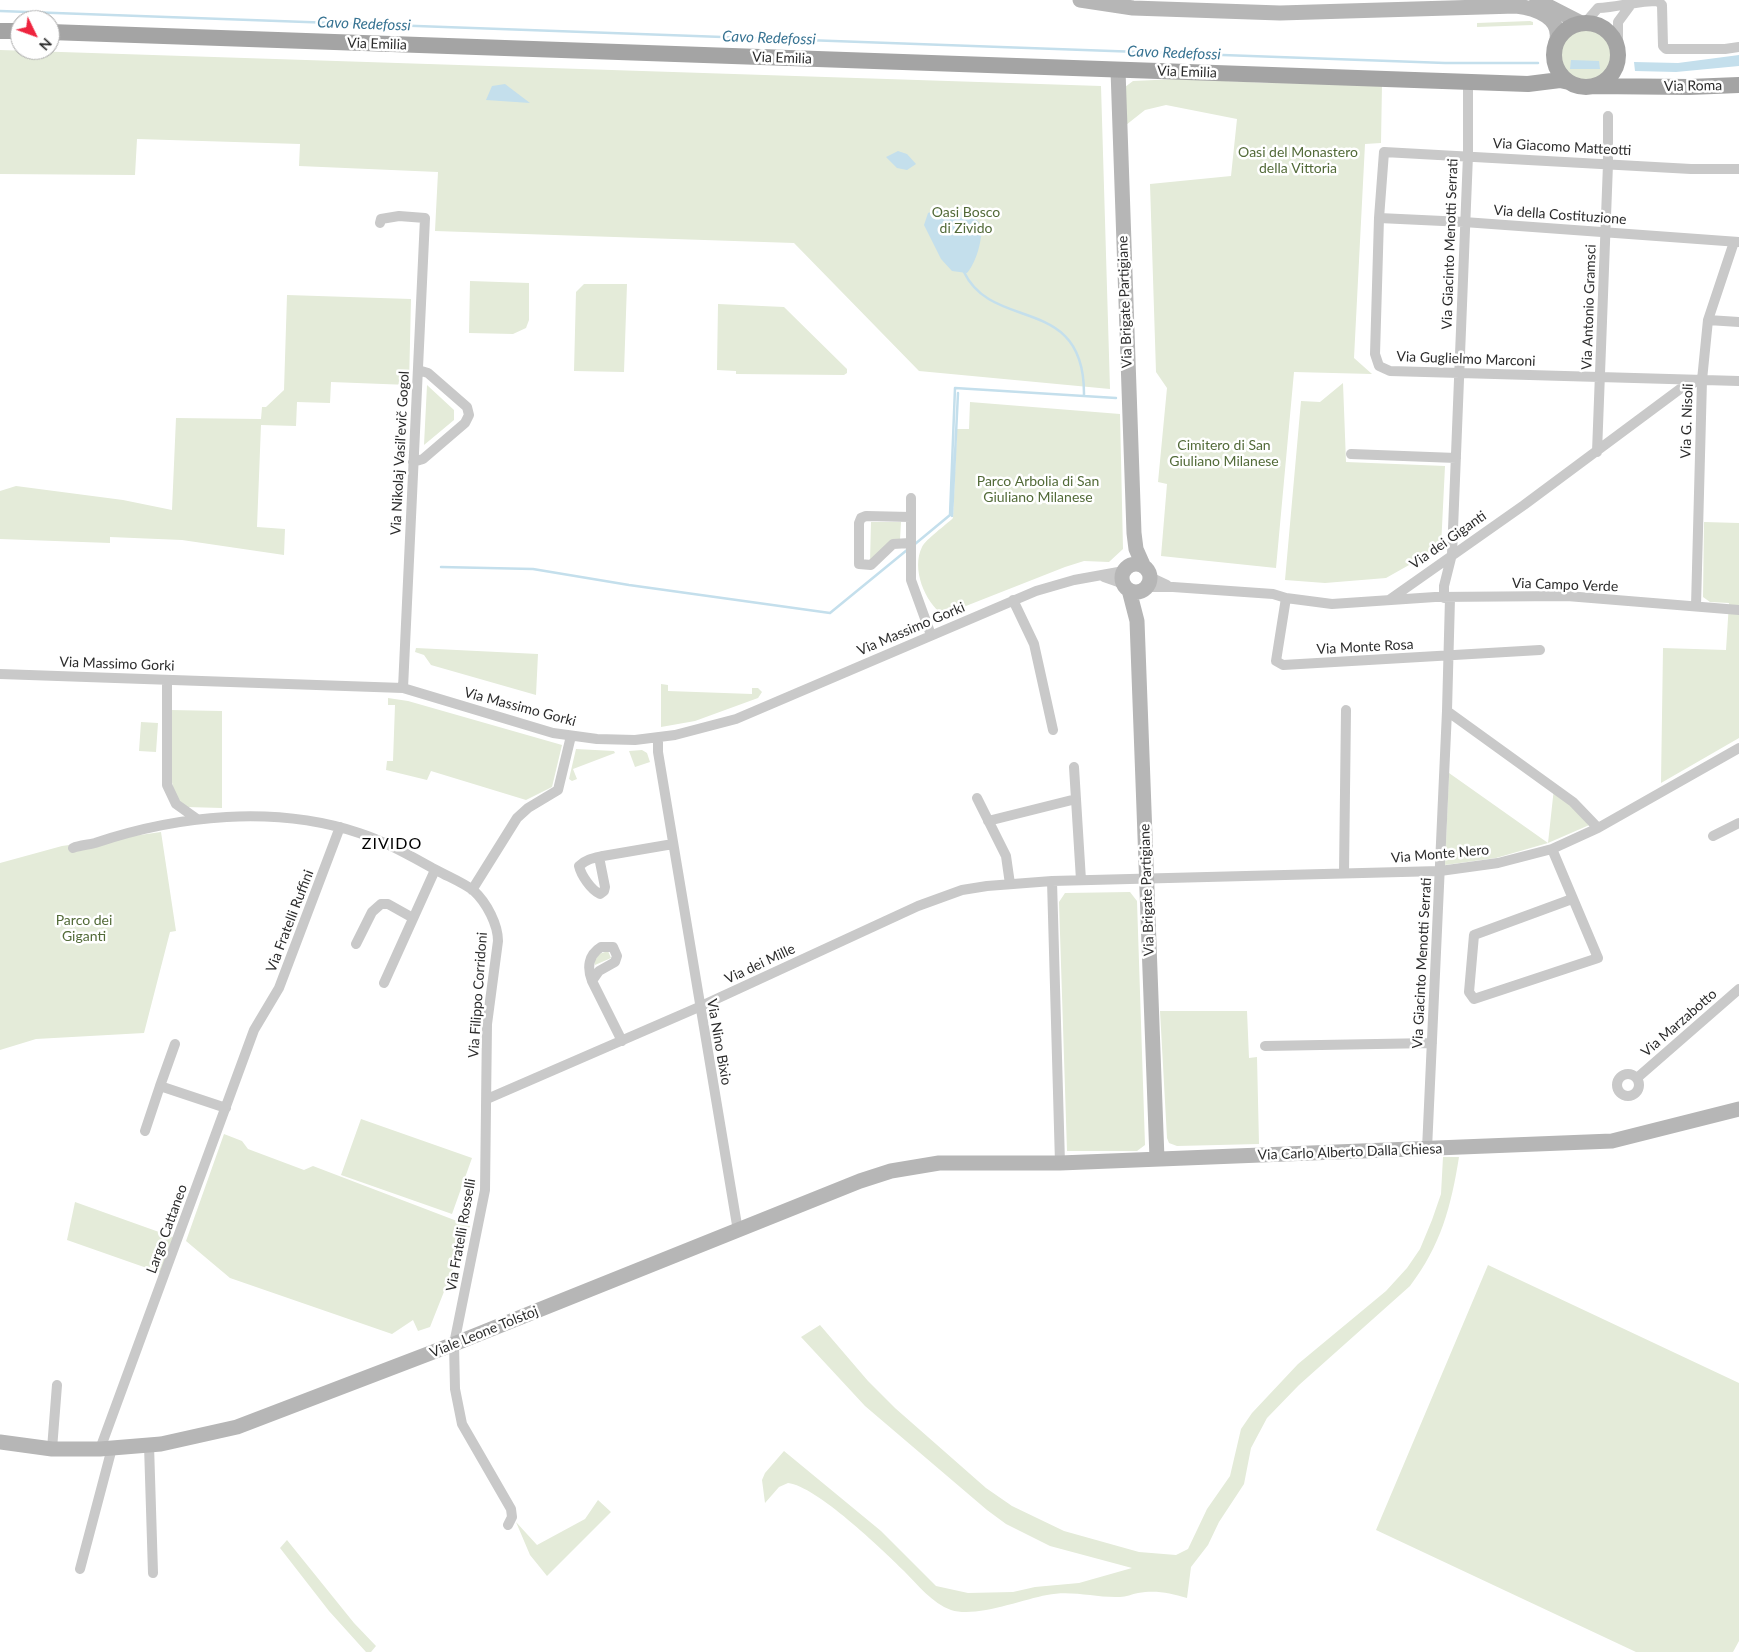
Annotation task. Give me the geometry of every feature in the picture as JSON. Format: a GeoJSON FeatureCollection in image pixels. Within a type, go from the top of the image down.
{"type":"FeatureCollection","features":[{"type":"Feature","properties":{"kind":"main road"},"geometry":{"type":"LineString","coordinates":[[1583,23],[1598,25],[1607,30],[1615,41],[1617,56],[1609,77],[1592,86],[1578,86],[1568,82],[1558,71],[1555,49],[1567,29],[1583,23]]}},
{"type":"Feature","properties":{"kind":"main road","name":"Via Emilia"},"geometry":{"type":"LineString","coordinates":[[60,32],[1533,85],[1560,80],[1568,82]]}},
{"type":"Feature","properties":{"kind":"main road","name":"Via Emilia"},"geometry":{"type":"LineString","coordinates":[[1514,83],[1539,76],[1548,67],[1555,49]]}},
{"type":"Feature","properties":{"kind":"main road","name":"Via Roma"},"geometry":{"type":"LineString","coordinates":[[1617,56],[1619,69],[1628,79],[1647,87]]}},
{"type":"Feature","properties":{"kind":"main road","name":"Via Roma"},"geometry":{"type":"LineString","coordinates":[[1592,86],[1739,85]]}},
{"type":"Feature","properties":{"kind":"street"},"geometry":{"type":"LineString","coordinates":[[1080,0],[1133,8],[1271,12],[1516,6],[1528,4],[1543,5],[1583,23],[1598,8],[1618,8],[1632,3],[1658,1],[1661,3],[1663,46],[1666,49],[1725,49],[1739,46]]}},
{"type":"Feature","properties":{"kind":"street"},"geometry":{"type":"LineString","coordinates":[[1617,56],[1618,22],[1632,3]]}},
{"type":"Feature","properties":{"kind":"street"},"geometry":{"type":"LineString","coordinates":[[1516,6],[1535,9],[1546,16],[1557,32],[1555,49]]}},
{"type":"Feature","properties":{"kind":"street","name":"Via Brigate Partigiane"},"geometry":{"type":"LineString","coordinates":[[1118,70],[1134,533],[1138,556],[1136,579],[1137,621],[1156,1160]]}},
{"type":"Feature","properties":{"kind":"street","name":"Via Giacinto Menotti Serrati"},"geometry":{"type":"LineString","coordinates":[[1444,586],[1452,554],[1468,156],[1468,82]]}},
{"type":"Feature","properties":{"kind":"street","name":"Via Antonio Gramsci"},"geometry":{"type":"LineString","coordinates":[[1597,452],[1608,164],[1608,116]]}},
{"type":"Feature","properties":{"kind":"street","name":"Via Giacomo Matteotti"},"geometry":{"type":"LineString","coordinates":[[1384,152],[1739,169]]}},
{"type":"Feature","properties":{"kind":"street","name":"Via Guglielmo Marconi"},"geometry":{"type":"LineString","coordinates":[[1384,152],[1379,218],[1375,354],[1378,364],[1390,371],[1739,381]]}},
{"type":"Feature","properties":{"kind":"street","name":"Via Nikolaj Vasil'evič Gogol"},"geometry":{"type":"LineString","coordinates":[[380,222],[381,219],[387,216],[424,218],[403,688]]}},
{"type":"Feature","properties":{"kind":"street","name":"Via della Costituzione"},"geometry":{"type":"LineString","coordinates":[[1379,218],[1464,222],[1736,242]]}},
{"type":"Feature","properties":{"kind":"street","name":"Via G. Nisoli"},"geometry":{"type":"LineString","coordinates":[[1696,606],[1702,380],[1708,320],[1736,242]]}},
{"type":"Feature","properties":{"kind":"street"},"geometry":{"type":"LineString","coordinates":[[1708,320],[1739,322]]}},
{"type":"Feature","properties":{"kind":"street"},"geometry":{"type":"LineString","coordinates":[[413,462],[423,459],[465,423],[469,415],[466,407],[428,373],[418,370]]}},
{"type":"Feature","properties":{"kind":"street","name":"Via dei Giganti"},"geometry":{"type":"LineString","coordinates":[[1389,600],[1597,452],[1680,389],[1702,380]]}},
{"type":"Feature","properties":{"kind":"street"},"geometry":{"type":"LineString","coordinates":[[1351,454],[1456,458]]}},
{"type":"Feature","properties":{"kind":"street"},"geometry":{"type":"LineString","coordinates":[[911,498],[910,559],[913,590],[931,635]]}},
{"type":"Feature","properties":{"kind":"street"},"geometry":{"type":"LineString","coordinates":[[910,543],[894,544],[871,565],[860,564],[859,523],[861,518],[866,516],[911,517]]}},
{"type":"Feature","properties":{"kind":"street","name":"Via Giacinto Menotti Serrati"},"geometry":{"type":"LineString","coordinates":[[1427,1149],[1449,656],[1447,598],[1439,563]]}},
{"type":"Feature","properties":{"kind":"street","name":"Via Massimo Gorki"},"geometry":{"type":"LineString","coordinates":[[0,674],[403,688],[533,728],[571,736],[635,740],[658,738],[736,718],[1014,600],[1060,584],[1096,576],[1136,579]]}},
{"type":"Feature","properties":{"kind":"street"},"geometry":{"type":"LineString","coordinates":[[1136,579],[1173,587],[1273,594],[1286,598],[1332,604],[1389,600]]}},
{"type":"Feature","properties":{"kind":"street","name":"Via Campo Verde"},"geometry":{"type":"LineString","coordinates":[[1389,600],[1567,596],[1739,610]]}},
{"type":"Feature","properties":{"kind":"street","name":"Via Monte Rosa"},"geometry":{"type":"LineString","coordinates":[[1286,598],[1276,661],[1283,665],[1540,650]]}},
{"type":"Feature","properties":{"kind":"street"},"geometry":{"type":"LineString","coordinates":[[1014,600],[1034,644],[1053,730]]}},
{"type":"Feature","properties":{"kind":"street"},"geometry":{"type":"LineString","coordinates":[[167,680],[167,785],[176,804],[197,819]]}},
{"type":"Feature","properties":{"kind":"street"},"geometry":{"type":"LineString","coordinates":[[1344,873],[1346,710]]}},
{"type":"Feature","properties":{"kind":"street"},"geometry":{"type":"LineString","coordinates":[[1447,711],[1573,802],[1598,828]]}},
{"type":"Feature","properties":{"kind":"street"},"geometry":{"type":"LineString","coordinates":[[472,890],[517,818],[528,808],[553,795],[558,790],[571,736]]}},
{"type":"Feature","properties":{"kind":"street","name":"Via Nino Bixio"},"geometry":{"type":"LineString","coordinates":[[658,738],[658,752],[699,1007],[738,1231]]}},
{"type":"Feature","properties":{"kind":"street","name":"Via Monte Nero"},"geometry":{"type":"LineString","coordinates":[[1147,878],[1440,871],[1498,863],[1552,849],[1598,828],[1739,748]]}},
{"type":"Feature","properties":{"kind":"street"},"geometry":{"type":"LineString","coordinates":[[1074,767],[1081,880]]}},
{"type":"Feature","properties":{"kind":"street"},"geometry":{"type":"LineString","coordinates":[[977,798],[1006,856],[1010,884]]}},
{"type":"Feature","properties":{"kind":"street"},"geometry":{"type":"LineString","coordinates":[[988,821],[1076,799]]}},
{"type":"Feature","properties":{"kind":"street","name":"Via Filippo Corridoni"},"geometry":{"type":"LineString","coordinates":[[73,848],[163,823],[197,819],[270,818],[340,828],[374,839],[472,890],[490,914],[498,931],[487,1024],[487,1099]]}},
{"type":"Feature","properties":{"kind":"street"},"geometry":{"type":"LineString","coordinates":[[1713,836],[1739,823]]}},
{"type":"Feature","properties":{"kind":"street","name":"Via Fratelli Ruffini"},"geometry":{"type":"LineString","coordinates":[[258,1020],[280,986],[340,828]]}},
{"type":"Feature","properties":{"kind":"street"},"geometry":{"type":"LineString","coordinates":[[599,857],[673,844]]}},
{"type":"Feature","properties":{"kind":"street"},"geometry":{"type":"LineString","coordinates":[[1552,849],[1598,958],[1474,998],[1470,992],[1474,934],[1572,899]]}},
{"type":"Feature","properties":{"kind":"street"},"geometry":{"type":"LineString","coordinates":[[384,982],[435,870]]}},
{"type":"Feature","properties":{"kind":"street","name":"Via dei Mille"},"geometry":{"type":"LineString","coordinates":[[487,1099],[699,1007],[934,899],[972,888],[1010,884],[1147,878]]}},
{"type":"Feature","properties":{"kind":"street"},"geometry":{"type":"LineString","coordinates":[[1052,881],[1060,1163]]}},
{"type":"Feature","properties":{"kind":"street"},"geometry":{"type":"LineString","coordinates":[[356,944],[372,912],[380,904],[388,904],[413,918]]}},
{"type":"Feature","properties":{"kind":"street"},"geometry":{"type":"LineString","coordinates":[[592,981],[622,1041]]}},
{"type":"Feature","properties":{"kind":"street","name":"Via Marzabotto"},"geometry":{"type":"LineString","coordinates":[[1637,1078],[1739,989]]}},
{"type":"Feature","properties":{"kind":"street","name":"Largo Cattaneo"},"geometry":{"type":"LineString","coordinates":[[80,1569],[106,1448],[258,1020]]}},
{"type":"Feature","properties":{"kind":"street"},"geometry":{"type":"LineString","coordinates":[[1264,1046],[1432,1043]]}},
{"type":"Feature","properties":{"kind":"street"},"geometry":{"type":"LineString","coordinates":[[145,1130],[175,1044]]}},
{"type":"Feature","properties":{"kind":"street"},"geometry":{"type":"LineString","coordinates":[[160,1086],[226,1108]]}},
{"type":"Feature","properties":{"kind":"street","name":"Via Fratelli Rosselli"},"geometry":{"type":"LineString","coordinates":[[487,1099],[487,1156],[483,1206],[454,1344],[455,1389],[458,1412],[472,1442],[511,1509],[512,1517],[508,1525]]}},
{"type":"Feature","properties":{"kind":"street","name":"Via Carlo Alberto Dalla Chiesa"},"geometry":{"type":"LineString","coordinates":[[957,1163],[1060,1163],[1156,1160],[1612,1141],[1739,1109]]}},
{"type":"Feature","properties":{"kind":"street","name":"Viale Leone Tolstoj"},"geometry":{"type":"LineString","coordinates":[[0,1442],[52,1449],[106,1448],[149,1445],[244,1425],[454,1344],[880,1174],[921,1165],[957,1163]]}},
{"type":"Feature","properties":{"kind":"street"},"geometry":{"type":"LineString","coordinates":[[52,1449],[57,1385]]}},
{"type":"Feature","properties":{"kind":"street"},"geometry":{"type":"LineString","coordinates":[[149,1445],[153,1573]]}},
{"type":"Feature","properties":{"kind":"green space"},"geometry":{"type":"Polygon","coordinates":[[[1533,22],[1533,25],[1477,27],[1477,23],[1533,22]]]}},
{"type":"Feature","properties":{"kind":"green space"},"geometry":{"type":"Polygon","coordinates":[[[1586,30],[1595,32],[1606,41],[1611,55],[1609,64],[1600,75],[1586,80],[1577,78],[1566,69],[1561,55],[1563,46],[1572,35],[1586,30]]]}},
{"type":"Feature","properties":{"kind":"green space","name":"Oasi Bosco di Zivido"},"geometry":{"type":"Polygon","coordinates":[[[0,50],[10,50],[10,60],[60,60],[60,52],[1101,86],[1110,389],[919,371],[794,243],[435,231],[438,172],[299,166],[300,144],[137,139],[135,175],[0,174],[0,50]]]}},
{"type":"Feature","properties":{"kind":"green space"},"geometry":{"type":"Polygon","coordinates":[[[1177,79],[1271,83],[1382,84],[1381,143],[1365,144],[1354,358],[1372,374],[1294,372],[1276,568],[1161,556],[1167,484],[1158,482],[1167,388],[1156,372],[1150,184],[1231,176],[1237,119],[1166,105],[1145,110],[1126,125],[1121,90],[1133,81],[1177,79]]]}},
{"type":"Feature","properties":{"kind":"green space"},"geometry":{"type":"Polygon","coordinates":[[[470,281],[529,283],[529,320],[526,328],[513,334],[469,333],[470,281]]]}},
{"type":"Feature","properties":{"kind":"green space"},"geometry":{"type":"Polygon","coordinates":[[[584,284],[627,284],[624,372],[574,371],[576,292],[584,284]]]}},
{"type":"Feature","properties":{"kind":"green space"},"geometry":{"type":"Polygon","coordinates":[[[287,295],[411,299],[409,385],[331,382],[330,403],[297,402],[296,426],[261,425],[257,527],[285,529],[284,555],[182,540],[110,537],[110,543],[0,539],[0,491],[16,486],[123,500],[172,510],[176,418],[261,419],[262,407],[266,407],[284,390],[287,295]]]}},
{"type":"Feature","properties":{"kind":"green space"},"geometry":{"type":"Polygon","coordinates":[[[718,304],[784,307],[847,369],[847,373],[844,375],[736,374],[736,371],[717,370],[718,304]]]}},
{"type":"Feature","properties":{"kind":"green space"},"geometry":{"type":"Polygon","coordinates":[[[1343,383],[1346,462],[1445,466],[1441,547],[1386,578],[1325,583],[1285,580],[1301,401],[1320,402],[1343,383]]]}},
{"type":"Feature","properties":{"kind":"green space"},"geometry":{"type":"Polygon","coordinates":[[[427,385],[454,410],[454,420],[424,445],[427,385]]]}},
{"type":"Feature","properties":{"kind":"green space","name":"Parco Arbolia di San Giuliano Milanese"},"geometry":{"type":"Polygon","coordinates":[[[970,402],[1120,414],[1123,549],[1109,562],[1084,561],[1065,567],[943,615],[936,609],[926,594],[919,575],[919,556],[924,544],[953,518],[957,429],[969,429],[970,402]]]}},
{"type":"Feature","properties":{"kind":"green space"},"geometry":{"type":"Polygon","coordinates":[[[871,522],[901,522],[900,540],[870,562],[871,522]]]}},
{"type":"Feature","properties":{"kind":"green space"},"geometry":{"type":"Polygon","coordinates":[[[1704,522],[1739,523],[1739,738],[1661,783],[1663,648],[1726,650],[1729,603],[1710,602],[1703,597],[1704,522]]]}},
{"type":"Feature","properties":{"kind":"green space"},"geometry":{"type":"Polygon","coordinates":[[[416,648],[538,654],[536,695],[431,665],[424,655],[415,652],[416,648]]]}},
{"type":"Feature","properties":{"kind":"green space"},"geometry":{"type":"Polygon","coordinates":[[[661,684],[668,685],[668,691],[752,694],[752,688],[758,688],[762,692],[758,698],[695,721],[661,727],[661,684]]]}},
{"type":"Feature","properties":{"kind":"green space"},"geometry":{"type":"Polygon","coordinates":[[[388,698],[408,701],[562,745],[552,787],[526,800],[431,771],[427,780],[386,770],[387,761],[393,761],[395,705],[388,705],[388,698]]]}},
{"type":"Feature","properties":{"kind":"green space"},"geometry":{"type":"Polygon","coordinates":[[[170,710],[222,711],[222,808],[186,807],[174,795],[171,776],[170,710]]]}},
{"type":"Feature","properties":{"kind":"green space"},"geometry":{"type":"Polygon","coordinates":[[[141,722],[158,723],[156,752],[139,751],[141,722]]]}},
{"type":"Feature","properties":{"kind":"green space"},"geometry":{"type":"Polygon","coordinates":[[[576,749],[614,751],[615,753],[573,769],[577,779],[572,781],[569,779],[576,749]]]}},
{"type":"Feature","properties":{"kind":"green space"},"geometry":{"type":"Polygon","coordinates":[[[642,750],[647,753],[650,762],[635,767],[629,751],[642,750]]]}},
{"type":"Feature","properties":{"kind":"green space"},"geometry":{"type":"Polygon","coordinates":[[[1449,773],[1548,843],[1496,858],[1445,865],[1449,773]]]}},
{"type":"Feature","properties":{"kind":"green space"},"geometry":{"type":"Polygon","coordinates":[[[1554,788],[1594,823],[1548,843],[1554,788]]]}},
{"type":"Feature","properties":{"kind":"green space","name":"Parco dei Giganti"},"geometry":{"type":"Polygon","coordinates":[[[161,832],[176,931],[170,932],[144,1033],[36,1039],[0,1050],[0,863],[62,846],[161,832]]]}},
{"type":"Feature","properties":{"kind":"green space"},"geometry":{"type":"Polygon","coordinates":[[[1130,892],[1137,901],[1145,1145],[1137,1151],[1067,1151],[1059,902],[1065,893],[1130,892]]]}},
{"type":"Feature","properties":{"kind":"green space"},"geometry":{"type":"Polygon","coordinates":[[[608,951],[611,958],[595,965],[594,962],[599,954],[608,951]]]}},
{"type":"Feature","properties":{"kind":"green space"},"geometry":{"type":"Polygon","coordinates":[[[1160,1011],[1247,1011],[1249,1058],[1257,1057],[1259,1144],[1177,1146],[1169,1143],[1167,1138],[1160,1011]]]}},
{"type":"Feature","properties":{"kind":"green space"},"geometry":{"type":"Polygon","coordinates":[[[361,1119],[472,1158],[452,1214],[341,1175],[361,1119]]]}},
{"type":"Feature","properties":{"kind":"green space"},"geometry":{"type":"Polygon","coordinates":[[[224,1134],[242,1141],[248,1149],[304,1170],[313,1166],[470,1226],[430,1327],[418,1331],[413,1320],[392,1334],[230,1278],[186,1241],[224,1134]]]}},
{"type":"Feature","properties":{"kind":"green space"},"geometry":{"type":"Polygon","coordinates":[[[1443,1157],[1459,1157],[1448,1209],[1430,1256],[1410,1286],[1299,1385],[1267,1418],[1251,1448],[1244,1484],[1219,1522],[1208,1545],[1191,1567],[1187,1598],[1157,1592],[1138,1593],[1124,1597],[1056,1594],[973,1612],[951,1610],[931,1598],[865,1534],[815,1495],[788,1483],[779,1487],[765,1503],[762,1480],[765,1473],[784,1451],[881,1531],[936,1586],[968,1593],[1013,1592],[1035,1587],[1079,1583],[1132,1568],[1050,1546],[1006,1524],[987,1510],[865,1406],[801,1337],[820,1325],[868,1381],[895,1408],[986,1488],[1012,1506],[1064,1531],[1139,1552],[1176,1555],[1188,1549],[1207,1509],[1230,1476],[1241,1429],[1252,1413],[1298,1364],[1386,1291],[1407,1268],[1420,1249],[1441,1194],[1443,1157]]]}},
{"type":"Feature","properties":{"kind":"green space"},"geometry":{"type":"Polygon","coordinates":[[[75,1202],[173,1237],[161,1273],[67,1240],[75,1202]]]}},
{"type":"Feature","properties":{"kind":"green space"},"geometry":{"type":"Polygon","coordinates":[[[1488,1265],[1739,1383],[1739,1641],[1733,1652],[1636,1652],[1376,1530],[1488,1265]]]}},
{"type":"Feature","properties":{"kind":"green space"},"geometry":{"type":"Polygon","coordinates":[[[598,1500],[611,1512],[547,1576],[530,1555],[516,1522],[537,1545],[585,1519],[598,1500]]]}},
{"type":"Feature","properties":{"kind":"green space"},"geometry":{"type":"Polygon","coordinates":[[[287,1540],[354,1623],[376,1646],[371,1652],[366,1652],[329,1611],[280,1548],[287,1540]]]}},
{"type":"Feature","properties":{"kind":"water"},"geometry":{"type":"Polygon","coordinates":[[[1739,55],[1739,66],[1676,72],[1635,71],[1634,62],[1678,63],[1739,55]]]}},
{"type":"Feature","properties":{"kind":"water"},"geometry":{"type":"Polygon","coordinates":[[[1571,60],[1599,61],[1600,69],[1570,69],[1571,60]]]}},
{"type":"Feature","properties":{"kind":"water"},"geometry":{"type":"Polygon","coordinates":[[[505,84],[530,103],[486,100],[492,86],[505,84]]]}},
{"type":"Feature","properties":{"kind":"water"},"geometry":{"type":"Polygon","coordinates":[[[898,151],[907,154],[916,164],[907,170],[897,168],[886,157],[898,151]]]}},
{"type":"Feature","properties":{"kind":"water"},"geometry":{"type":"Polygon","coordinates":[[[939,209],[968,214],[981,226],[978,251],[967,273],[952,271],[941,259],[924,225],[928,213],[939,209]]]}},
{"type":"Feature","properties":{"kind":"waterway","name":"Cavo Redefossi"},"geometry":{"type":"LineString","coordinates":[[0,11],[1445,63],[1538,63]]}},
{"type":"Feature","properties":{"kind":"waterway"},"geometry":{"type":"LineString","coordinates":[[964,272],[978,291],[995,303],[1054,327],[1070,341],[1080,363],[1084,395]]}},
{"type":"Feature","properties":{"kind":"waterway"},"geometry":{"type":"LineString","coordinates":[[915,544],[950,515],[955,388],[1116,398]]}},
{"type":"Feature","properties":{"kind":"waterway"},"geometry":{"type":"LineString","coordinates":[[952,516],[958,393]]}},
{"type":"Feature","properties":{"kind":"waterway"},"geometry":{"type":"LineString","coordinates":[[441,567],[533,569],[629,585],[830,613],[907,550]]}},
{"type":"Feature","properties":{"kind":"district","name":"ZIVIDO"},"geometry":{"type":"Point","coordinates":[392,844]}},
{"type":"Feature","properties":{"kind":"park label","name":"Oasi del Monastero della Vittoria"},"geometry":{"type":"Point","coordinates":[1298,160]}},
{"type":"Feature","properties":{"kind":"park label","name":"Cimitero di San Giuliano Milanese"},"geometry":{"type":"Point","coordinates":[1224,454]}}]}
